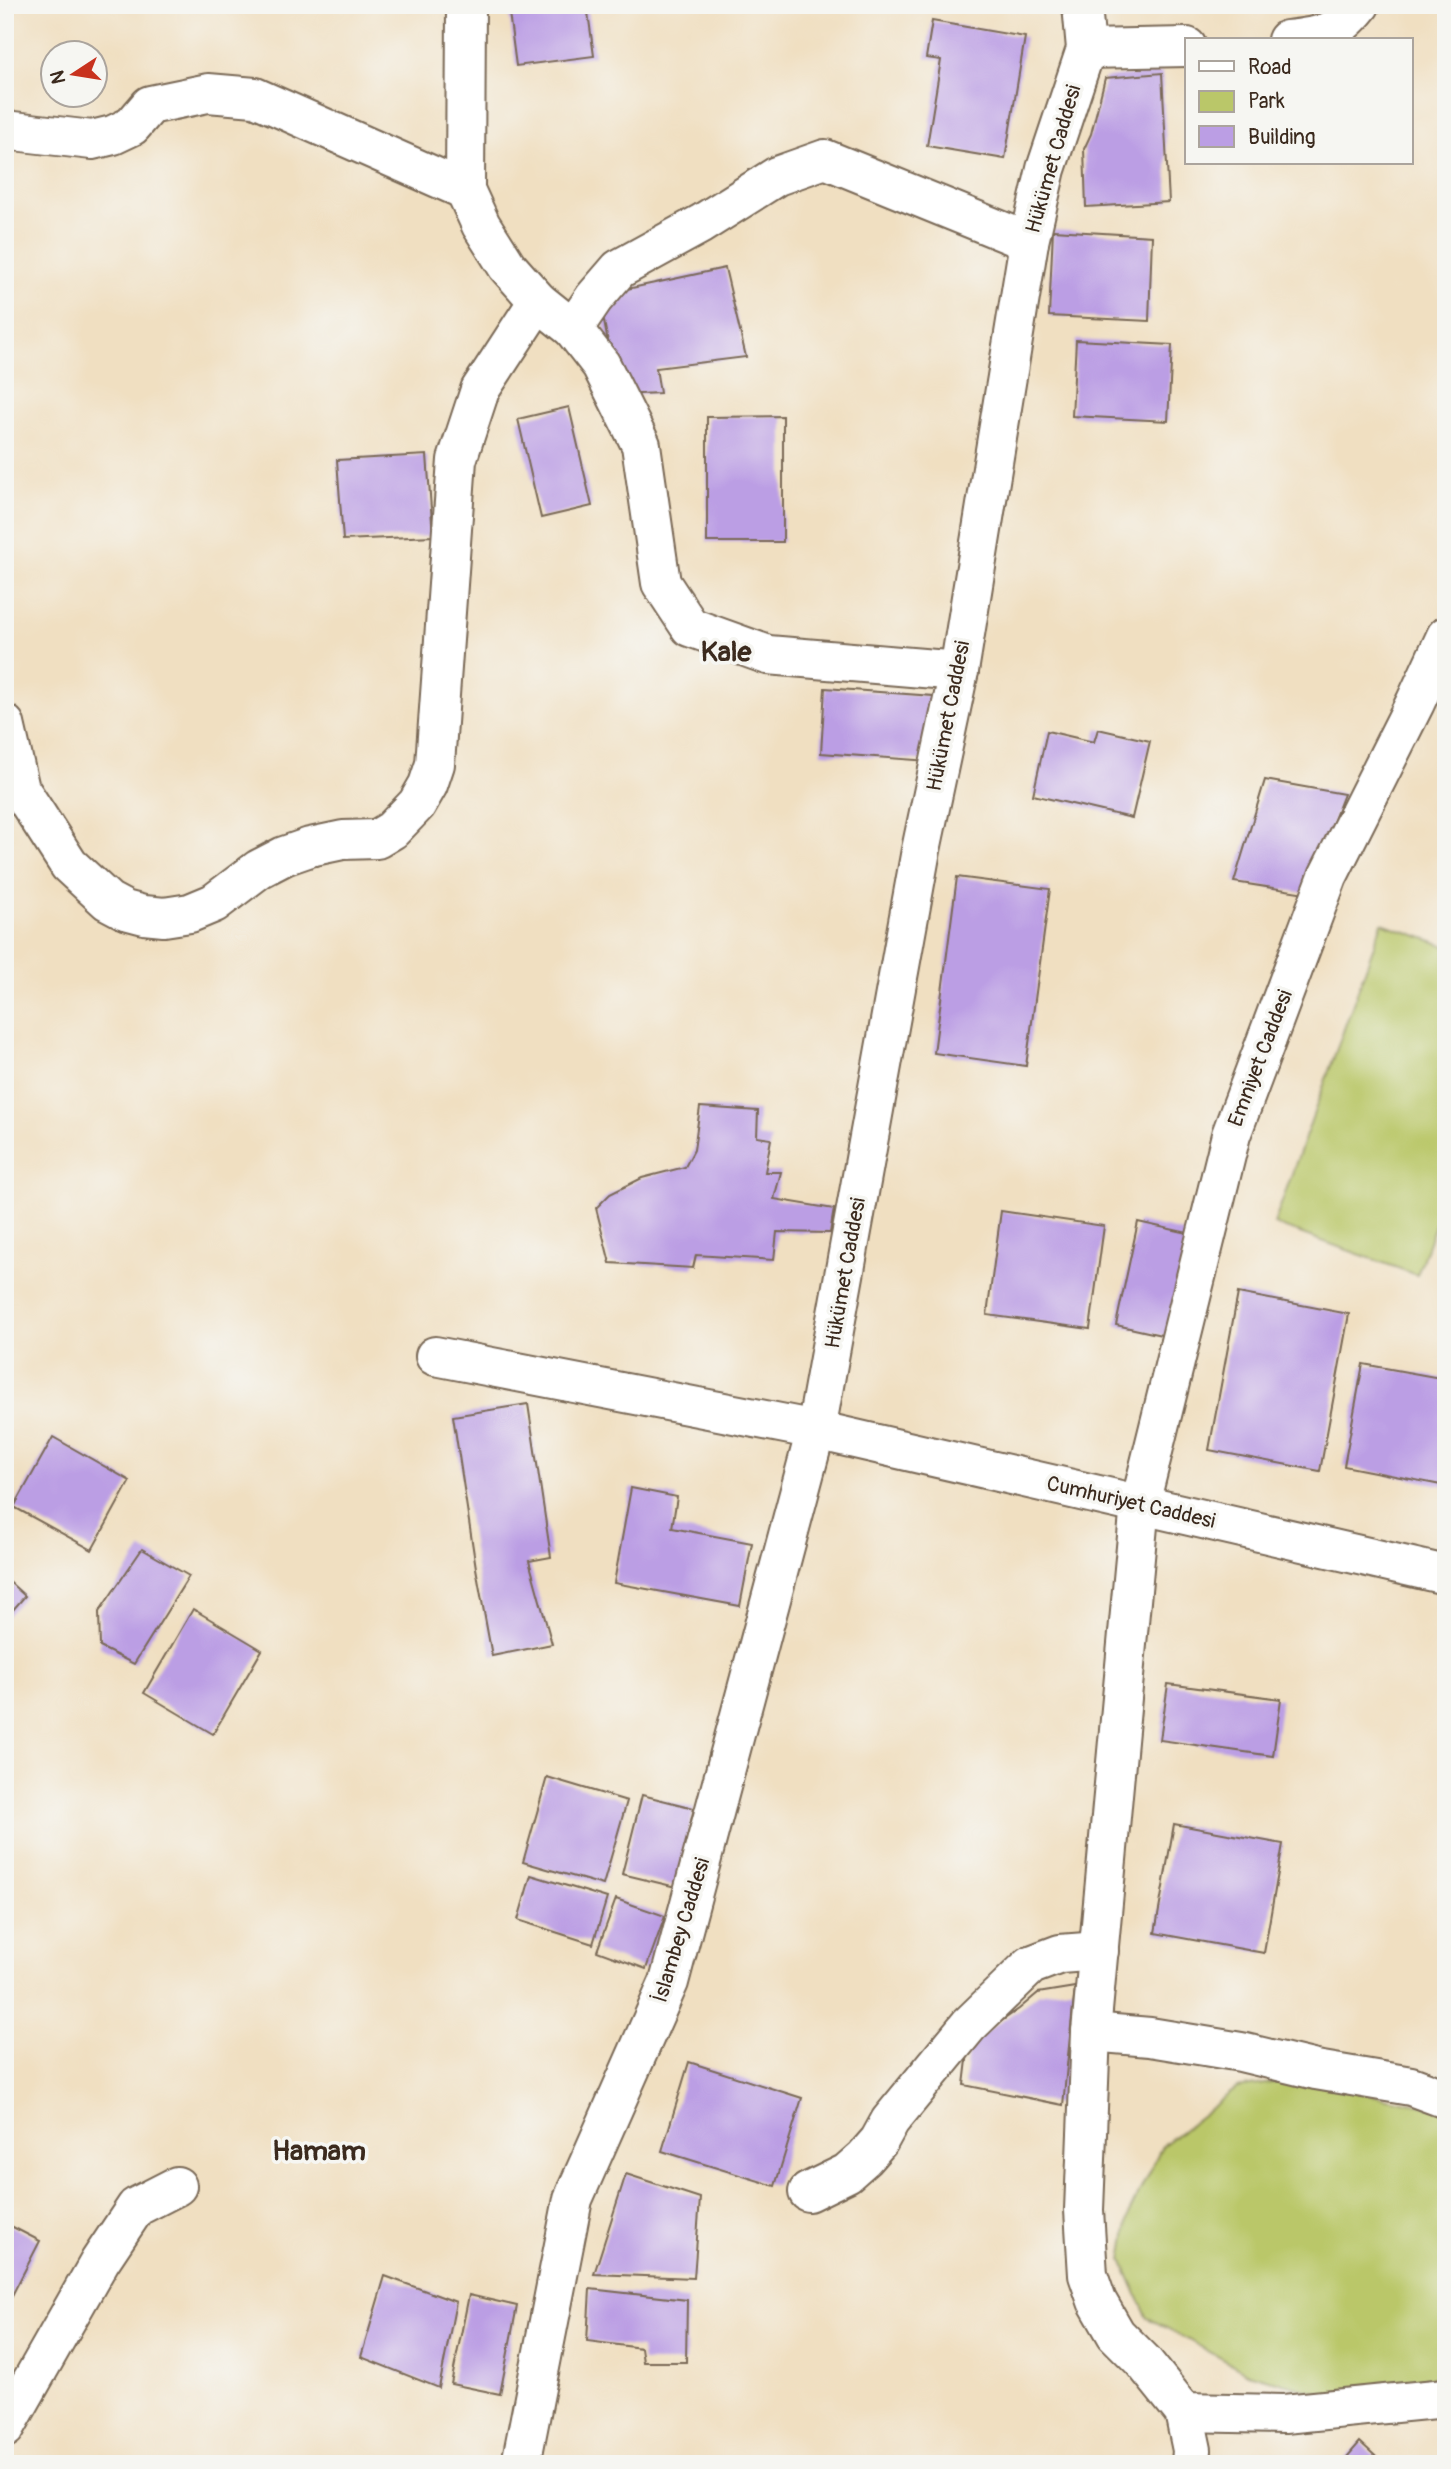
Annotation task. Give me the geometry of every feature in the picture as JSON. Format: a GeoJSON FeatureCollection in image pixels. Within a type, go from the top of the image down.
{"type":"FeatureCollection","features":[{"type":"Feature","properties":{"kind":"street"},"geometry":{"type":"LineString","coordinates":[[466,5],[466,190],[481,225],[507,266],[538,301],[573,329],[601,365],[641,445],[661,583],[690,627],[768,655],[959,671]]}},
{"type":"Feature","properties":{"kind":"street","name":"Hükümet Caddesi"},"geometry":{"type":"LineString","coordinates":[[817,1430],[921,850],[959,671],[1029,242],[1046,169],[1086,49],[1082,5]]}},
{"type":"Feature","properties":{"kind":"street"},"geometry":{"type":"LineString","coordinates":[[1306,38],[1316,37],[1344,25],[1360,5]]}},
{"type":"Feature","properties":{"kind":"street"},"geometry":{"type":"LineString","coordinates":[[1086,49],[1185,47]]}},
{"type":"Feature","properties":{"kind":"street"},"geometry":{"type":"LineString","coordinates":[[5,130],[92,140],[113,135],[132,125],[150,105],[208,93],[255,97],[466,190]]}},
{"type":"Feature","properties":{"kind":"street"},"geometry":{"type":"LineString","coordinates":[[573,329],[594,298],[619,269],[701,224],[778,176],[825,159],[1029,242]]}},
{"type":"Feature","properties":{"kind":"street"},"geometry":{"type":"LineString","coordinates":[[5,724],[20,789],[69,865],[108,901],[125,910],[164,917],[190,913],[214,903],[259,869],[284,856],[343,840],[377,839],[392,830],[417,804],[428,785],[435,764],[457,460],[480,390],[538,301]]}},
{"type":"Feature","properties":{"kind":"street","name":"Emniyet Caddesi"},"geometry":{"type":"LineString","coordinates":[[1184,2412],[1143,2361],[1116,2334],[1097,2301],[1088,2275],[1084,2210],[1091,2032],[1140,1504],[1231,1135],[1328,876],[1446,636]]}},
{"type":"Feature","properties":{"kind":"street","name":"Cumhuriyet Caddesi"},"geometry":{"type":"LineString","coordinates":[[435,1356],[817,1430],[1446,1576]]}},
{"type":"Feature","properties":{"kind":"street","name":"İslambey Caddesi"},"geometry":{"type":"LineString","coordinates":[[521,2464],[572,2199],[669,1982],[817,1430]]}},
{"type":"Feature","properties":{"kind":"street"},"geometry":{"type":"LineString","coordinates":[[808,2192],[847,2172],[864,2158],[890,2121],[969,2025],[1031,1965],[1060,1954],[1099,1951]]}},
{"type":"Feature","properties":{"kind":"street"},"geometry":{"type":"LineString","coordinates":[[1091,2032],[1150,2037],[1241,2052],[1316,2070],[1411,2086],[1446,2099]]}},
{"type":"Feature","properties":{"kind":"street"},"geometry":{"type":"LineString","coordinates":[[5,2428],[100,2261],[136,2207],[177,2186]]}},
{"type":"Feature","properties":{"kind":"street"},"geometry":{"type":"LineString","coordinates":[[1196,2459],[1184,2412],[1284,2414],[1446,2398]]}},
{"type":"Feature","properties":{"kind":"green space"},"geometry":{"type":"Polygon","coordinates":[[[1382,923],[1446,946],[1446,1195],[1417,1275],[1274,1224],[1382,923]]]}},
{"type":"Feature","properties":{"kind":"green space"},"geometry":{"type":"Polygon","coordinates":[[[1292,2080],[1446,2109],[1446,2375],[1345,2400],[1248,2373],[1147,2317],[1122,2260],[1130,2211],[1162,2146],[1237,2088],[1292,2080]]]}},
{"type":"Feature","properties":{"kind":"building"},"geometry":{"type":"Polygon","coordinates":[[[508,5],[587,5],[594,56],[516,66],[508,5]]]}},
{"type":"Feature","properties":{"kind":"building"},"geometry":{"type":"Polygon","coordinates":[[[932,21],[1025,37],[1005,159],[927,146],[941,60],[926,58],[932,21]]]}},
{"type":"Feature","properties":{"kind":"building"},"geometry":{"type":"Polygon","coordinates":[[[1162,73],[1169,202],[1086,207],[1084,149],[1091,134],[1105,78],[1162,73]]]}},
{"type":"Feature","properties":{"kind":"building"},"geometry":{"type":"Polygon","coordinates":[[[1053,230],[1152,236],[1149,321],[1049,316],[1053,230]]]}},
{"type":"Feature","properties":{"kind":"building"},"geometry":{"type":"Polygon","coordinates":[[[725,268],[746,357],[656,368],[660,393],[618,395],[599,295],[725,268]]]}},
{"type":"Feature","properties":{"kind":"building"},"geometry":{"type":"Polygon","coordinates":[[[1076,340],[1172,345],[1168,421],[1072,416],[1076,340]]]}},
{"type":"Feature","properties":{"kind":"building"},"geometry":{"type":"Polygon","coordinates":[[[569,407],[592,506],[541,518],[518,419],[569,407]]]}},
{"type":"Feature","properties":{"kind":"building"},"geometry":{"type":"Polygon","coordinates":[[[783,416],[783,542],[707,542],[707,417],[783,416]]]}},
{"type":"Feature","properties":{"kind":"building"},"geometry":{"type":"Polygon","coordinates":[[[427,455],[433,536],[343,540],[337,460],[427,455]]]}},
{"type":"Feature","properties":{"kind":"building"},"geometry":{"type":"Polygon","coordinates":[[[825,688],[933,696],[929,761],[821,753],[825,688]]]}},
{"type":"Feature","properties":{"kind":"building"},"geometry":{"type":"Polygon","coordinates":[[[1098,729],[1150,741],[1132,818],[1033,795],[1047,731],[1094,742],[1098,729]]]}},
{"type":"Feature","properties":{"kind":"building"},"geometry":{"type":"Polygon","coordinates":[[[1265,780],[1344,794],[1305,893],[1234,882],[1265,780]]]}},
{"type":"Feature","properties":{"kind":"building"},"geometry":{"type":"Polygon","coordinates":[[[957,877],[1050,889],[1026,1066],[934,1053],[957,877]]]}},
{"type":"Feature","properties":{"kind":"building"},"geometry":{"type":"Polygon","coordinates":[[[700,1107],[758,1111],[757,1137],[771,1139],[765,1172],[781,1172],[774,1199],[834,1209],[830,1233],[777,1232],[774,1260],[696,1255],[693,1268],[610,1263],[596,1208],[610,1194],[642,1178],[685,1167],[694,1150],[700,1107]]]}},
{"type":"Feature","properties":{"kind":"building"},"geometry":{"type":"Polygon","coordinates":[[[1001,1211],[1104,1226],[1090,1329],[987,1315],[1001,1211]]]}},
{"type":"Feature","properties":{"kind":"building"},"geometry":{"type":"Polygon","coordinates":[[[1138,1222],[1188,1233],[1166,1336],[1116,1325],[1138,1222]]]}},
{"type":"Feature","properties":{"kind":"building"},"geometry":{"type":"Polygon","coordinates":[[[1238,1293],[1349,1314],[1320,1471],[1209,1450],[1238,1293]]]}},
{"type":"Feature","properties":{"kind":"building"},"geometry":{"type":"Polygon","coordinates":[[[1363,1364],[1446,1379],[1446,1486],[1344,1466],[1363,1364]]]}},
{"type":"Feature","properties":{"kind":"building"},"geometry":{"type":"Polygon","coordinates":[[[528,1404],[551,1557],[529,1561],[552,1644],[492,1656],[453,1416],[528,1404]]]}},
{"type":"Feature","properties":{"kind":"building"},"geometry":{"type":"Polygon","coordinates":[[[53,1437],[130,1481],[92,1550],[14,1507],[53,1437]]]}},
{"type":"Feature","properties":{"kind":"building"},"geometry":{"type":"Polygon","coordinates":[[[631,1488],[677,1497],[672,1528],[752,1543],[740,1606],[614,1583],[631,1488]]]}},
{"type":"Feature","properties":{"kind":"building"},"geometry":{"type":"Polygon","coordinates":[[[142,1549],[189,1576],[134,1664],[100,1647],[99,1612],[142,1549]]]}},
{"type":"Feature","properties":{"kind":"building"},"geometry":{"type":"Polygon","coordinates":[[[5,1578],[25,1596],[5,1619],[5,1578]]]}},
{"type":"Feature","properties":{"kind":"building"},"geometry":{"type":"Polygon","coordinates":[[[193,1609],[262,1650],[213,1734],[144,1693],[193,1609]]]}},
{"type":"Feature","properties":{"kind":"building"},"geometry":{"type":"Polygon","coordinates":[[[1168,1684],[1281,1699],[1273,1756],[1160,1740],[1168,1684]]]}},
{"type":"Feature","properties":{"kind":"building"},"geometry":{"type":"Polygon","coordinates":[[[547,1777],[627,1801],[603,1885],[523,1862],[547,1777]]]}},
{"type":"Feature","properties":{"kind":"building"},"geometry":{"type":"Polygon","coordinates":[[[642,1795],[694,1808],[676,1887],[622,1874],[642,1795]]]}},
{"type":"Feature","properties":{"kind":"building"},"geometry":{"type":"Polygon","coordinates":[[[1174,1824],[1283,1844],[1264,1953],[1155,1933],[1174,1824]]]}},
{"type":"Feature","properties":{"kind":"building"},"geometry":{"type":"Polygon","coordinates":[[[531,1875],[607,1898],[593,1944],[518,1920],[531,1875]]]}},
{"type":"Feature","properties":{"kind":"building"},"geometry":{"type":"Polygon","coordinates":[[[616,1899],[665,1916],[646,1969],[597,1951],[616,1899]]]}},
{"type":"Feature","properties":{"kind":"building"},"geometry":{"type":"Polygon","coordinates":[[[1075,1987],[1063,2105],[964,2085],[968,2052],[983,2034],[1038,1993],[1075,1987]]]}},
{"type":"Feature","properties":{"kind":"building"},"geometry":{"type":"Polygon","coordinates":[[[689,2062],[802,2098],[775,2186],[662,2151],[689,2062]]]}},
{"type":"Feature","properties":{"kind":"building"},"geometry":{"type":"Polygon","coordinates":[[[626,2174],[700,2198],[694,2278],[594,2274],[626,2174]]]}},
{"type":"Feature","properties":{"kind":"building"},"geometry":{"type":"Polygon","coordinates":[[[5,2223],[40,2241],[5,2309],[5,2223]]]}},
{"type":"Feature","properties":{"kind":"building"},"geometry":{"type":"Polygon","coordinates":[[[385,2276],[456,2302],[439,2388],[361,2357],[385,2276]]]}},
{"type":"Feature","properties":{"kind":"building"},"geometry":{"type":"Polygon","coordinates":[[[590,2289],[687,2300],[686,2362],[643,2362],[641,2348],[587,2341],[590,2289]]]}},
{"type":"Feature","properties":{"kind":"building"},"geometry":{"type":"Polygon","coordinates":[[[469,2295],[517,2306],[500,2394],[451,2384],[469,2295]]]}},
{"type":"Feature","properties":{"kind":"building"},"geometry":{"type":"Polygon","coordinates":[[[1360,2442],[1384,2464],[1341,2464],[1360,2442]]]}},
{"type":"Feature","properties":{"kind":"district","name":"Kale"},"geometry":{"type":"Point","coordinates":[726,651]}},
{"type":"Feature","properties":{"kind":"district","name":"Hamam"},"geometry":{"type":"Point","coordinates":[319,2150]}}]}
